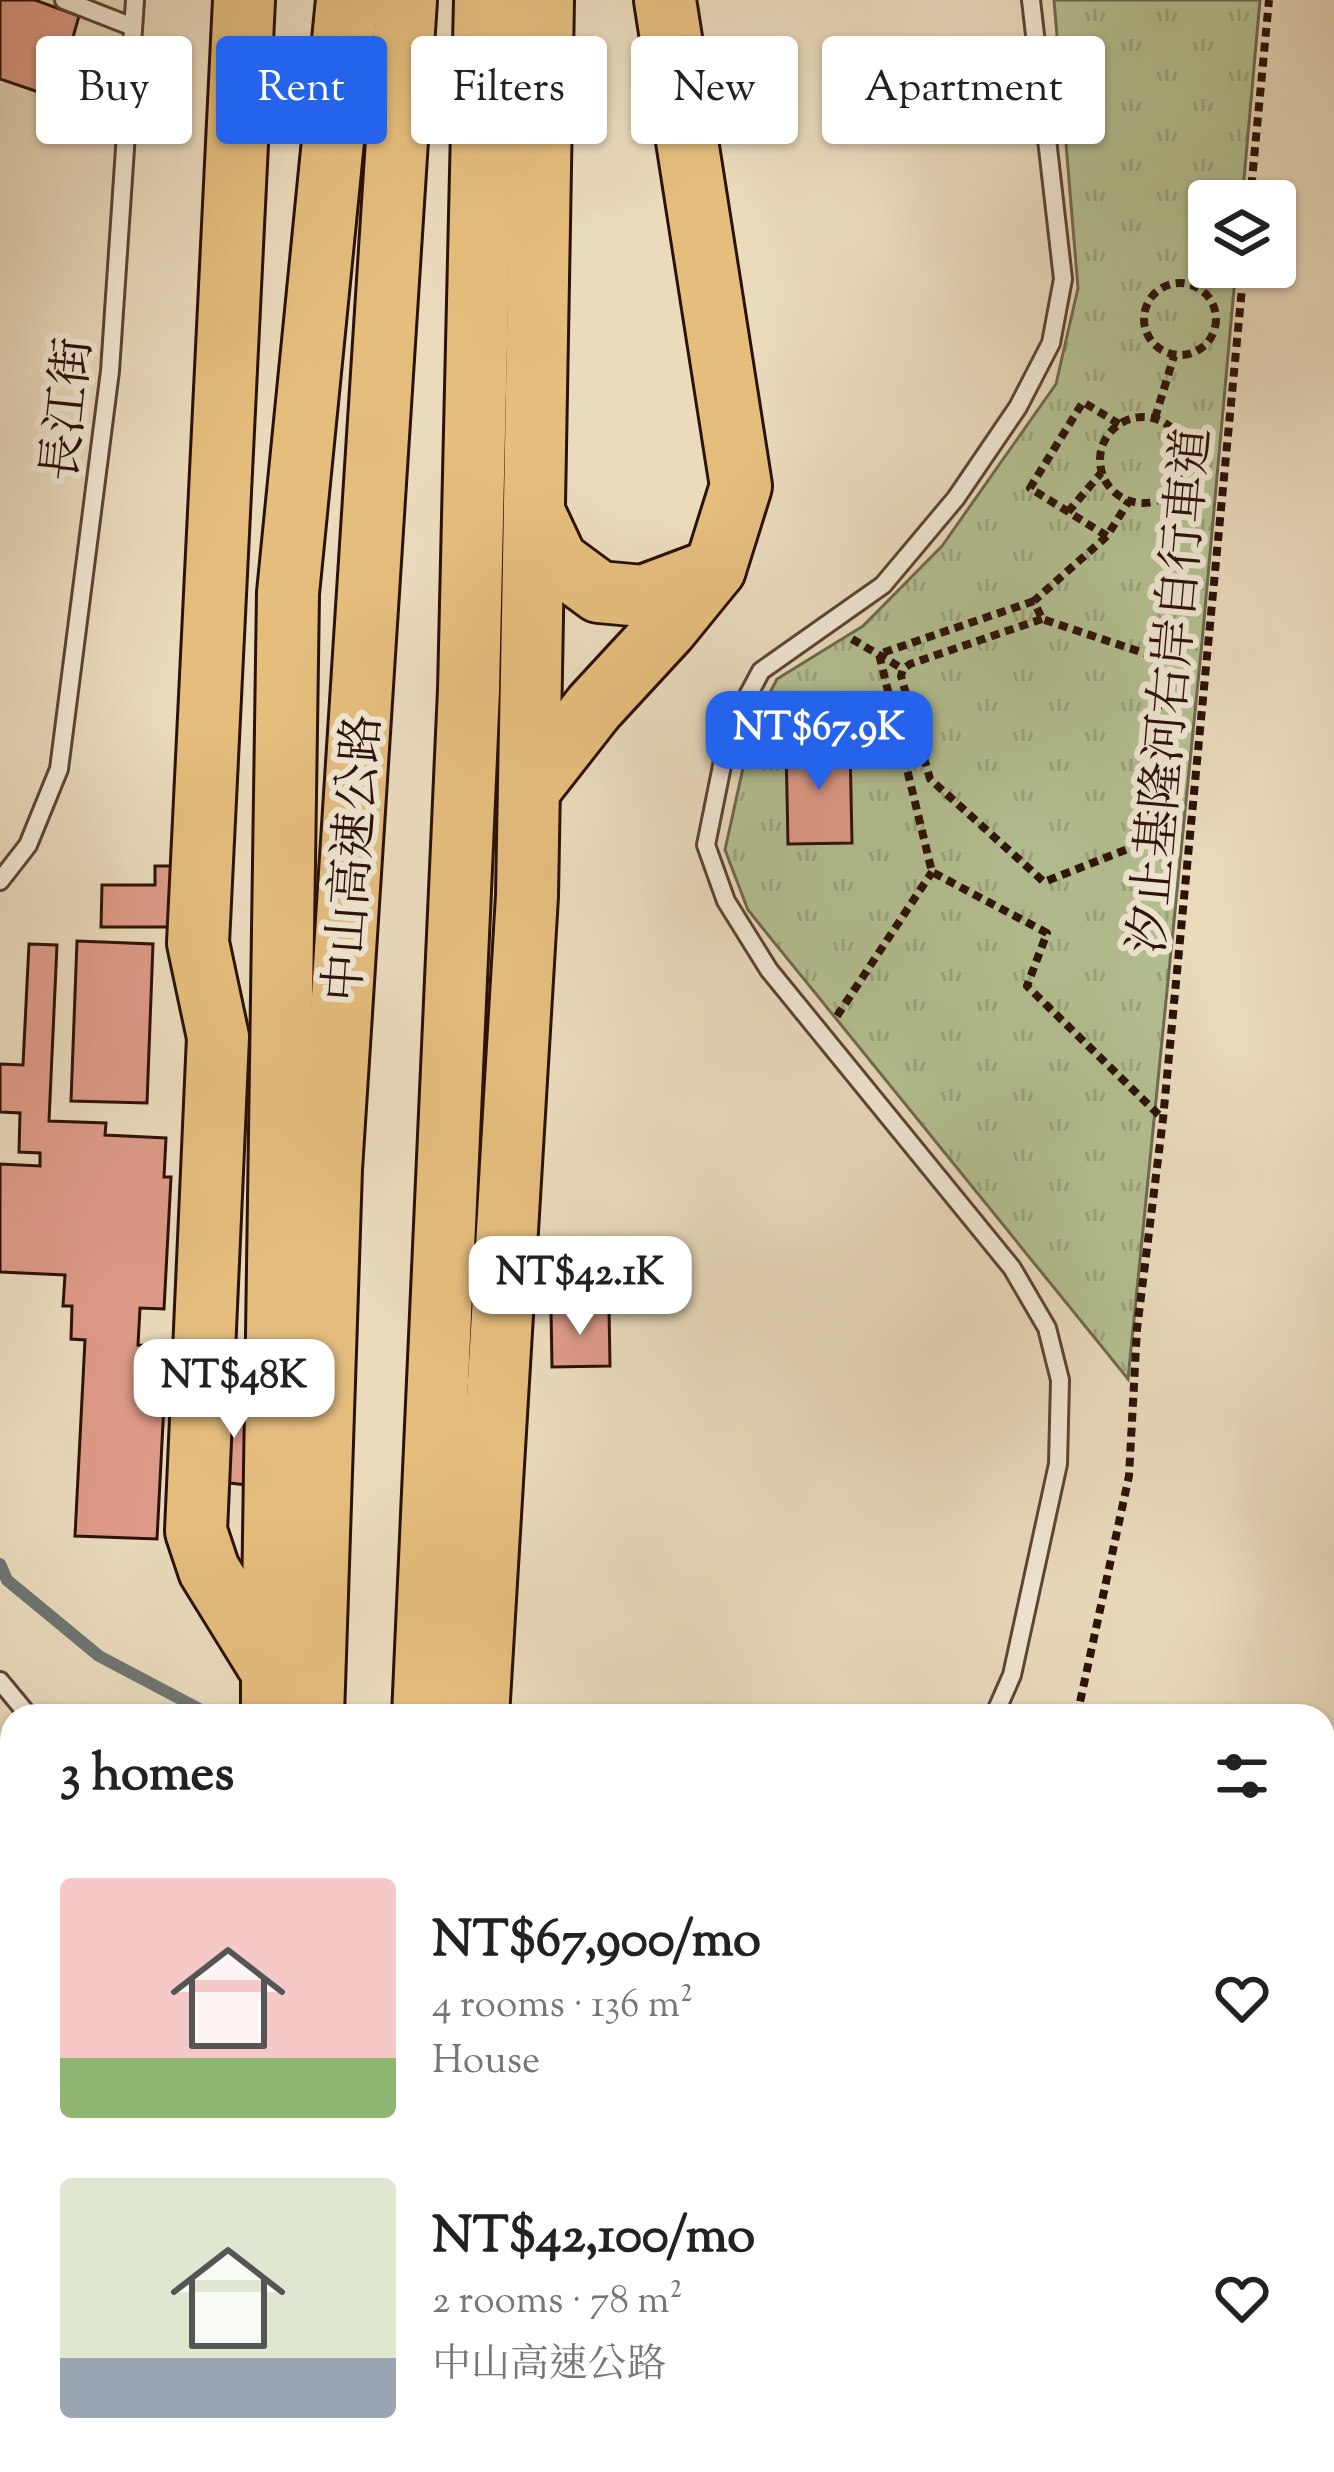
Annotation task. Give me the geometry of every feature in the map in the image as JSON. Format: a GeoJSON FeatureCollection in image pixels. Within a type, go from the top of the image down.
{"type":"FeatureCollection","features":[{"type":"Feature","properties":{"kind":"highway"},"geometry":{"type":"LineString","coordinates":[[244,0],[198,943],[218,1037],[196,1532],[208,1570],[272,1694]]}},
{"type":"Feature","properties":{"kind":"highway"},"geometry":{"type":"LineString","coordinates":[[272,1694],[288,593],[346,0]]}},
{"type":"Feature","properties":{"kind":"highway","name":"中山高速公路"},"geometry":{"type":"LineString","coordinates":[[313,1704],[331,1169],[406,0]]}},
{"type":"Feature","properties":{"kind":"highway"},"geometry":{"type":"LineString","coordinates":[[424,1704],[470,690],[485,0]]}},
{"type":"Feature","properties":{"kind":"highway"},"geometry":{"type":"LineString","coordinates":[[479,1704],[526,919],[543,0]]}},
{"type":"Feature","properties":{"kind":"highway"},"geometry":{"type":"LineString","coordinates":[[529,790],[715,569],[741,486],[665,0]]}},
{"type":"Feature","properties":{"kind":"highway"},"geometry":{"type":"LineString","coordinates":[[534,512],[557,561],[599,592],[643,596],[715,569]]}},
{"type":"Feature","properties":{"kind":"lane"},"geometry":{"type":"LineString","coordinates":[[64,0],[133,27]]}},
{"type":"Feature","properties":{"kind":"lane","name":"長江街"},"geometry":{"type":"LineString","coordinates":[[0,881],[28,845],[59,769],[110,371],[135,0]]}},
{"type":"Feature","properties":{"kind":"lane"},"geometry":{"type":"LineString","coordinates":[[999,1704],[1012,1675],[1058,1465],[1060,1380],[1047,1328],[1012,1268],[769,970],[726,901],[706,845],[729,731],[761,671],[883,585],[956,498],[1018,407],[1051,343],[1063,279],[1031,0]]}},
{"type":"Feature","properties":{"kind":"path"},"geometry":{"type":"LineString","coordinates":[[1252,180],[1269,0]]}},
{"type":"Feature","properties":{"kind":"path"},"geometry":{"type":"LineString","coordinates":[[1191,284],[1210,299],[1215,310],[1214,334],[1197,351],[1174,356],[1153,345],[1143,323],[1144,311],[1157,291],[1168,285],[1191,284]]}},
{"type":"Feature","properties":{"kind":"path","name":"汐止基隆河右岸自行車道"},"geometry":{"type":"LineString","coordinates":[[1080,1704],[1129,1476],[1137,1329],[1163,1119],[1242,288]]}},
{"type":"Feature","properties":{"kind":"path"},"geometry":{"type":"LineString","coordinates":[[1155,418],[1174,356]]}},
{"type":"Feature","properties":{"kind":"path"},"geometry":{"type":"LineString","coordinates":[[1107,536],[1030,488],[1084,402],[1118,424]]}},
{"type":"Feature","properties":{"kind":"path"},"geometry":{"type":"LineString","coordinates":[[1155,418],[1178,434],[1184,446],[1184,473],[1168,495],[1142,503],[1129,501],[1107,485],[1101,473],[1101,446],[1118,424],[1155,418]]}},
{"type":"Feature","properties":{"kind":"path"},"geometry":{"type":"LineString","coordinates":[[1068,512],[1101,473]]}},
{"type":"Feature","properties":{"kind":"path"},"geometry":{"type":"LineString","coordinates":[[879,655],[1034,601],[1107,536],[1129,501]]}},
{"type":"Feature","properties":{"kind":"path"},"geometry":{"type":"LineString","coordinates":[[1034,601],[1042,619]]}},
{"type":"Feature","properties":{"kind":"path"},"geometry":{"type":"LineString","coordinates":[[1042,619],[1162,659],[1148,841],[1043,882],[931,779],[901,676],[910,664],[1042,619]]}},
{"type":"Feature","properties":{"kind":"path"},"geometry":{"type":"LineString","coordinates":[[828,625],[903,668]]}},
{"type":"Feature","properties":{"kind":"path"},"geometry":{"type":"LineString","coordinates":[[823,1038],[932,872],[879,655]]}},
{"type":"Feature","properties":{"kind":"path"},"geometry":{"type":"LineString","coordinates":[[932,872],[1047,933],[1027,986],[1163,1119]]}},
{"type":"Feature","properties":{"kind":"green space"},"geometry":{"type":"Polygon","coordinates":[[[1054,0],[1260,0],[1244,180],[1188,180],[1188,288],[1234,288],[1128,1379],[748,910],[725,850],[752,727],[777,679],[863,626],[942,546],[1056,384],[1078,288],[1066,144],[1105,144],[1105,36],[1057,36],[1054,0]]]}},
{"type":"Feature","properties":{"kind":"building"},"geometry":{"type":"Polygon","coordinates":[[[0,0],[35,0],[79,16],[73,36],[36,36],[36,91],[0,79],[0,0]]]}},
{"type":"Feature","properties":{"kind":"building"},"geometry":{"type":"Polygon","coordinates":[[[850,743],[852,843],[788,844],[786,744],[850,743]]]}},
{"type":"Feature","properties":{"kind":"building"},"geometry":{"type":"Polygon","coordinates":[[[155,866],[179,866],[178,927],[101,927],[102,885],[155,885],[155,866]]]}},
{"type":"Feature","properties":{"kind":"building"},"geometry":{"type":"Polygon","coordinates":[[[77,941],[153,944],[147,1103],[71,1101],[77,941]]]}},
{"type":"Feature","properties":{"kind":"building"},"geometry":{"type":"Polygon","coordinates":[[[29,944],[57,945],[49,1121],[106,1123],[105,1135],[166,1138],[164,1177],[171,1177],[164,1309],[140,1308],[138,1345],[167,1346],[157,1539],[75,1536],[85,1340],[71,1339],[72,1306],[63,1306],[65,1275],[0,1272],[0,1164],[40,1166],[40,1153],[19,1152],[20,1113],[0,1112],[0,1064],[23,1065],[29,944]]]}},
{"type":"Feature","properties":{"kind":"building"},"geometry":{"type":"Polygon","coordinates":[[[609,1308],[610,1366],[552,1367],[551,1309],[609,1308]]]}},
{"type":"Feature","properties":{"kind":"building"},"geometry":{"type":"Polygon","coordinates":[[[220,1397],[255,1400],[247,1485],[212,1481],[220,1397]]]}},
{"type":"Feature","properties":{"kind":"waterway"},"geometry":{"type":"LineString","coordinates":[[0,1564],[7,1580],[99,1656],[190,1704]]}}]}
